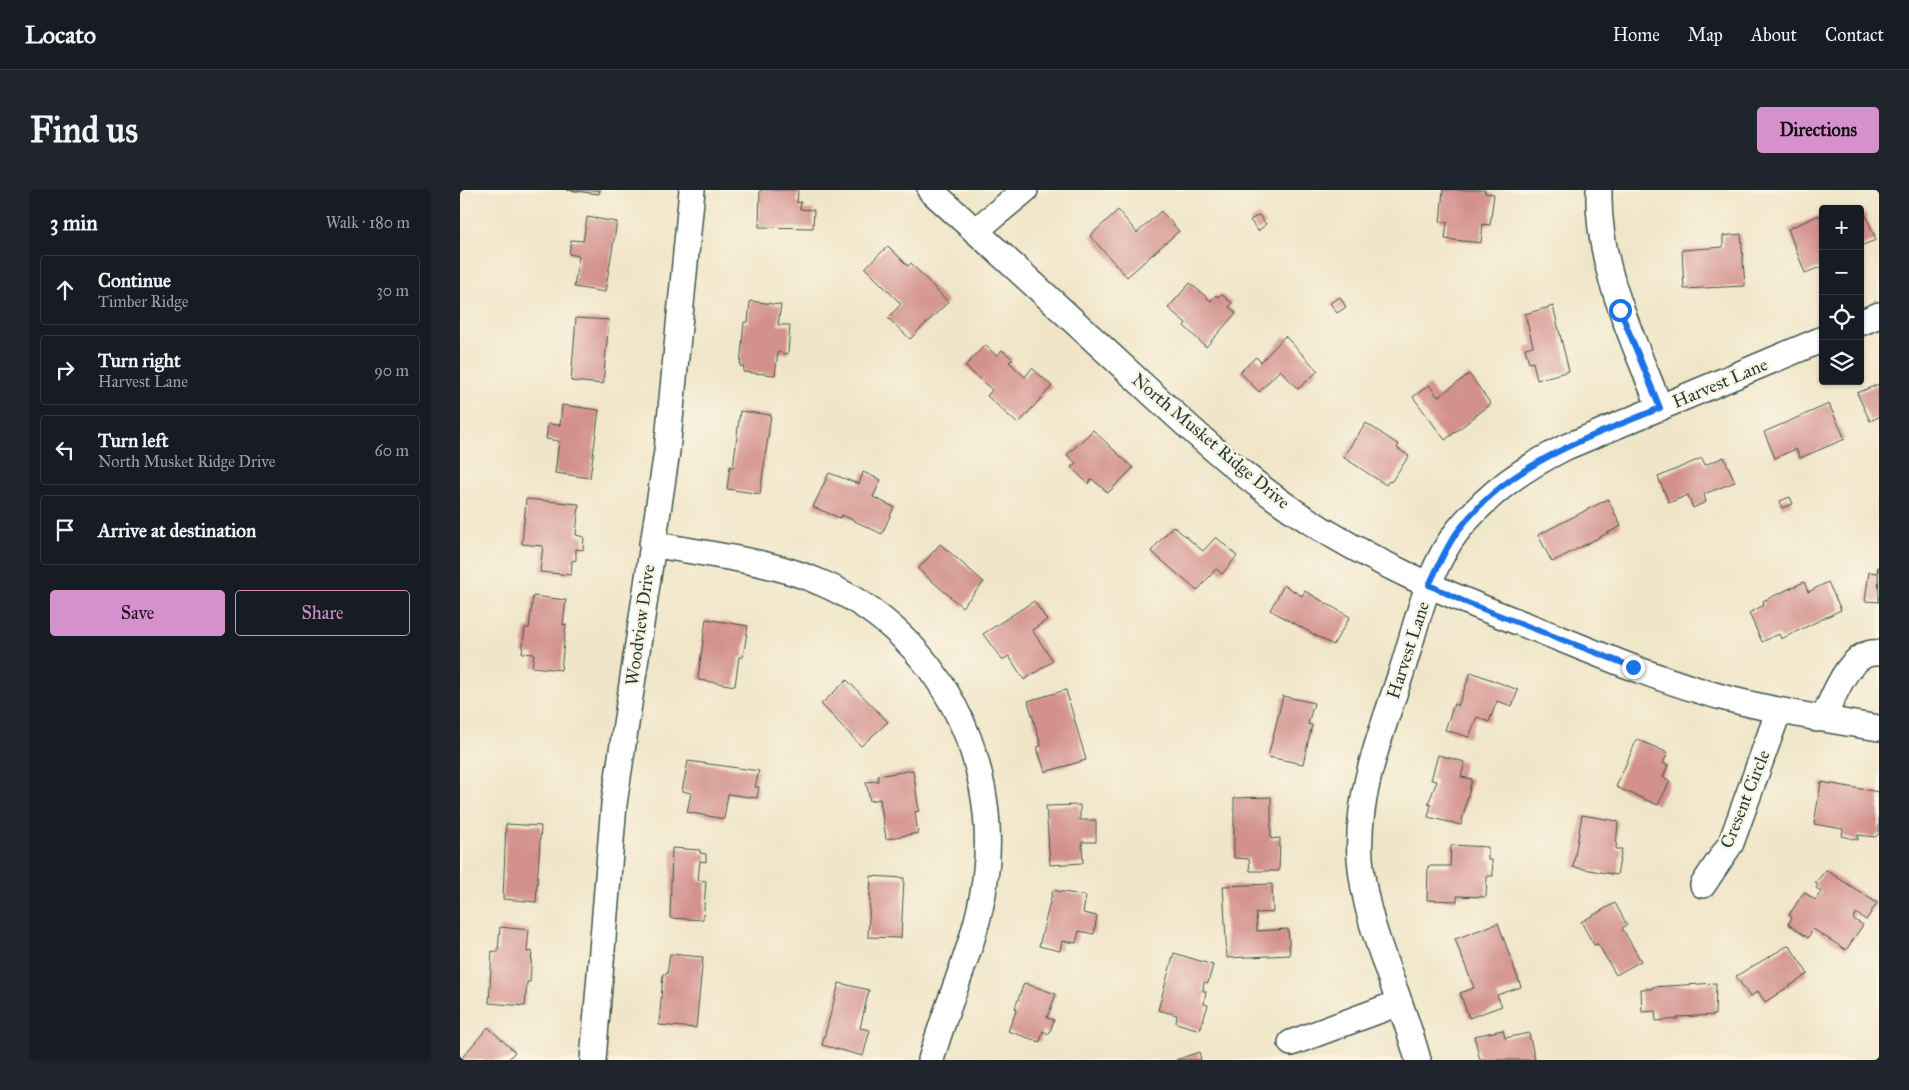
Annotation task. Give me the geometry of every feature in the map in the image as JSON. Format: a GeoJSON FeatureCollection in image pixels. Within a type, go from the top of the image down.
{"type":"FeatureCollection","features":[{"type":"Feature","properties":{"kind":"street","name":"Woodview Drive"},"geometry":{"type":"LineString","coordinates":[[593,1060],[614,804],[675,377],[692,190]]}},
{"type":"Feature","properties":{"kind":"street","name":"North Musket Ridge Drive"},"geometry":{"type":"LineString","coordinates":[[930,190],[1190,428],[1239,470],[1294,511],[1342,541],[1465,602],[1633,667],[1723,698],[1817,718],[1879,728]]}},
{"type":"Feature","properties":{"kind":"street"},"geometry":{"type":"LineString","coordinates":[[975,231],[1025,190]]}},
{"type":"Feature","properties":{"kind":"street"},"geometry":{"type":"LineString","coordinates":[[1599,190],[1605,251],[1620,310],[1660,408]]}},
{"type":"Feature","properties":{"kind":"street"},"geometry":{"type":"LineString","coordinates":[[1864,322],[1879,316]]}},
{"type":"Feature","properties":{"kind":"street","name":"Harvest Lane"},"geometry":{"type":"LineString","coordinates":[[1418,1060],[1368,907],[1360,857],[1360,827],[1371,761],[1429,585],[1448,546],[1459,530],[1506,481],[1529,466],[1566,447],[1821,340]]}},
{"type":"Feature","properties":{"kind":"street"},"geometry":{"type":"LineString","coordinates":[[652,544],[777,567],[824,584],[870,609],[894,628],[916,649],[952,699],[970,740],[984,789],[989,833],[985,880],[979,914],[931,1060]]}},
{"type":"Feature","properties":{"kind":"street"},"geometry":{"type":"LineString","coordinates":[[1817,718],[1825,715],[1851,664],[1874,652],[1879,653]]}},
{"type":"Feature","properties":{"kind":"street","name":"Cresent Circle"},"geometry":{"type":"LineString","coordinates":[[1703,885],[1731,843],[1779,710]]}},
{"type":"Feature","properties":{"kind":"street"},"geometry":{"type":"LineString","coordinates":[[1290,1044],[1399,1003]]}},
{"type":"Feature","properties":{"kind":"building"},"geometry":{"type":"Polygon","coordinates":[[[567,190],[600,190],[599,194],[567,190]]]}},
{"type":"Feature","properties":{"kind":"building"},"geometry":{"type":"Polygon","coordinates":[[[760,190],[798,190],[797,203],[801,202],[800,209],[814,210],[813,228],[759,227],[760,190]]]}},
{"type":"Feature","properties":{"kind":"building"},"geometry":{"type":"Polygon","coordinates":[[[1443,190],[1485,190],[1485,193],[1494,194],[1490,225],[1483,224],[1481,243],[1445,239],[1447,222],[1440,222],[1443,190]]]}},
{"type":"Feature","properties":{"kind":"building"},"geometry":{"type":"Polygon","coordinates":[[[1118,210],[1137,233],[1161,211],[1179,231],[1127,277],[1090,236],[1118,210]]]}},
{"type":"Feature","properties":{"kind":"building"},"geometry":{"type":"Polygon","coordinates":[[[1864,214],[1876,240],[1864,244],[1864,214]]]}},
{"type":"Feature","properties":{"kind":"building"},"geometry":{"type":"Polygon","coordinates":[[[1259,215],[1266,224],[1258,231],[1250,220],[1259,215]]]}},
{"type":"Feature","properties":{"kind":"building"},"geometry":{"type":"Polygon","coordinates":[[[1819,216],[1819,268],[1805,273],[1788,229],[1819,216]]]}},
{"type":"Feature","properties":{"kind":"building"},"geometry":{"type":"Polygon","coordinates":[[[587,217],[617,222],[605,292],[574,287],[579,256],[569,254],[571,240],[583,241],[587,217]]]}},
{"type":"Feature","properties":{"kind":"building"},"geometry":{"type":"Polygon","coordinates":[[[1741,234],[1745,286],[1684,289],[1682,250],[1723,247],[1723,236],[1741,234]]]}},
{"type":"Feature","properties":{"kind":"building"},"geometry":{"type":"Polygon","coordinates":[[[888,246],[908,266],[911,263],[948,302],[910,339],[888,318],[901,304],[865,268],[888,246]]]}},
{"type":"Feature","properties":{"kind":"building"},"geometry":{"type":"Polygon","coordinates":[[[1190,283],[1211,301],[1216,295],[1218,297],[1221,294],[1232,303],[1229,307],[1236,313],[1206,347],[1184,326],[1186,323],[1168,308],[1190,283]]]}},
{"type":"Feature","properties":{"kind":"building"},"geometry":{"type":"Polygon","coordinates":[[[1340,297],[1346,307],[1337,313],[1330,303],[1340,297]]]}},
{"type":"Feature","properties":{"kind":"building"},"geometry":{"type":"Polygon","coordinates":[[[750,301],[781,305],[778,325],[790,325],[788,354],[778,352],[775,375],[743,372],[744,367],[740,366],[744,322],[748,322],[750,301]]]}},
{"type":"Feature","properties":{"kind":"building"},"geometry":{"type":"Polygon","coordinates":[[[1553,306],[1569,371],[1537,380],[1533,362],[1529,363],[1525,348],[1533,346],[1525,314],[1553,306]]]}},
{"type":"Feature","properties":{"kind":"building"},"geometry":{"type":"Polygon","coordinates":[[[576,318],[609,320],[603,384],[571,381],[576,318]]]}},
{"type":"Feature","properties":{"kind":"building"},"geometry":{"type":"Polygon","coordinates":[[[1285,336],[1318,371],[1298,389],[1280,370],[1259,392],[1240,372],[1256,357],[1261,362],[1285,336]]]}},
{"type":"Feature","properties":{"kind":"building"},"geometry":{"type":"Polygon","coordinates":[[[985,345],[997,356],[1002,350],[1013,359],[1009,362],[1025,377],[1032,368],[1052,386],[1018,424],[987,396],[992,390],[965,366],[985,345]]]}},
{"type":"Feature","properties":{"kind":"building"},"geometry":{"type":"Polygon","coordinates":[[[1469,374],[1491,404],[1445,440],[1413,397],[1429,385],[1438,397],[1469,374]]]}},
{"type":"Feature","properties":{"kind":"building"},"geometry":{"type":"Polygon","coordinates":[[[1879,384],[1879,417],[1870,421],[1857,393],[1879,384]]]}},
{"type":"Feature","properties":{"kind":"building"},"geometry":{"type":"Polygon","coordinates":[[[1829,404],[1845,439],[1800,458],[1796,449],[1775,458],[1764,432],[1829,404]]]}},
{"type":"Feature","properties":{"kind":"building"},"geometry":{"type":"Polygon","coordinates":[[[562,405],[599,410],[590,478],[555,473],[559,441],[546,439],[548,424],[560,425],[562,405]]]}},
{"type":"Feature","properties":{"kind":"building"},"geometry":{"type":"Polygon","coordinates":[[[740,411],[771,415],[760,494],[727,489],[730,466],[733,468],[740,411]]]}},
{"type":"Feature","properties":{"kind":"building"},"geometry":{"type":"Polygon","coordinates":[[[1366,423],[1399,445],[1397,448],[1409,456],[1391,482],[1389,481],[1386,485],[1343,457],[1366,423]]]}},
{"type":"Feature","properties":{"kind":"building"},"geometry":{"type":"Polygon","coordinates":[[[1093,430],[1133,468],[1108,493],[1092,479],[1088,484],[1071,467],[1076,463],[1067,455],[1093,430]]]}},
{"type":"Feature","properties":{"kind":"building"},"geometry":{"type":"Polygon","coordinates":[[[1724,457],[1735,482],[1704,494],[1706,502],[1693,508],[1688,495],[1669,503],[1658,477],[1702,458],[1705,465],[1724,457]]]}},
{"type":"Feature","properties":{"kind":"building"},"geometry":{"type":"Polygon","coordinates":[[[863,472],[881,480],[873,497],[894,507],[882,534],[842,515],[840,518],[813,507],[829,473],[859,484],[863,472]]]}},
{"type":"Feature","properties":{"kind":"building"},"geometry":{"type":"Polygon","coordinates":[[[1790,497],[1793,504],[1782,508],[1780,501],[1790,497]]]}},
{"type":"Feature","properties":{"kind":"building"},"geometry":{"type":"Polygon","coordinates":[[[526,499],[579,504],[576,535],[584,537],[583,550],[576,549],[576,560],[572,561],[571,575],[540,572],[543,546],[522,544],[526,499]]]}},
{"type":"Feature","properties":{"kind":"building"},"geometry":{"type":"Polygon","coordinates":[[[1608,499],[1621,526],[1552,562],[1538,535],[1608,499]]]}},
{"type":"Feature","properties":{"kind":"building"},"geometry":{"type":"Polygon","coordinates":[[[1173,526],[1203,551],[1216,537],[1237,556],[1222,574],[1216,569],[1197,591],[1151,551],[1173,526]]]}},
{"type":"Feature","properties":{"kind":"building"},"geometry":{"type":"Polygon","coordinates":[[[940,544],[984,582],[962,607],[918,569],[940,544]]]}},
{"type":"Feature","properties":{"kind":"building"},"geometry":{"type":"Polygon","coordinates":[[[1878,566],[1879,602],[1865,601],[1869,572],[1877,573],[1878,566]]]}},
{"type":"Feature","properties":{"kind":"building"},"geometry":{"type":"Polygon","coordinates":[[[1804,582],[1808,592],[1828,582],[1841,610],[1781,639],[1779,634],[1762,642],[1749,613],[1764,605],[1763,601],[1804,582]]]}},
{"type":"Feature","properties":{"kind":"building"},"geometry":{"type":"Polygon","coordinates":[[[1284,585],[1302,596],[1305,591],[1350,617],[1333,645],[1270,610],[1284,585]]]}},
{"type":"Feature","properties":{"kind":"building"},"geometry":{"type":"Polygon","coordinates":[[[533,596],[566,600],[563,625],[566,624],[561,670],[532,667],[534,654],[522,653],[525,628],[529,628],[533,596]]]}},
{"type":"Feature","properties":{"kind":"building"},"geometry":{"type":"Polygon","coordinates":[[[1034,601],[1047,620],[1032,630],[1053,661],[1024,680],[1009,656],[1002,660],[983,634],[1034,601]]]}},
{"type":"Feature","properties":{"kind":"building"},"geometry":{"type":"Polygon","coordinates":[[[706,619],[748,626],[743,657],[739,657],[735,686],[699,680],[698,678],[706,619]]]}},
{"type":"Feature","properties":{"kind":"building"},"geometry":{"type":"Polygon","coordinates":[[[1471,672],[1518,690],[1512,706],[1497,701],[1489,722],[1477,717],[1469,737],[1445,730],[1454,704],[1458,706],[1471,672]]]}},
{"type":"Feature","properties":{"kind":"building"},"geometry":{"type":"Polygon","coordinates":[[[847,680],[888,722],[861,746],[821,704],[847,680]]]}},
{"type":"Feature","properties":{"kind":"building"},"geometry":{"type":"Polygon","coordinates":[[[1066,690],[1086,760],[1045,772],[1037,747],[1041,746],[1028,701],[1066,690]]]}},
{"type":"Feature","properties":{"kind":"building"},"geometry":{"type":"Polygon","coordinates":[[[1283,696],[1314,703],[1308,724],[1312,725],[1303,764],[1268,757],[1283,696]]]}},
{"type":"Feature","properties":{"kind":"building"},"geometry":{"type":"Polygon","coordinates":[[[1637,739],[1668,753],[1663,763],[1668,765],[1663,777],[1670,781],[1658,805],[1616,787],[1637,739]]]}},
{"type":"Feature","properties":{"kind":"building"},"geometry":{"type":"Polygon","coordinates":[[[1438,755],[1465,762],[1461,777],[1472,779],[1461,825],[1428,817],[1431,805],[1428,804],[1437,781],[1431,780],[1438,755]]]}},
{"type":"Feature","properties":{"kind":"building"},"geometry":{"type":"Polygon","coordinates":[[[688,761],[759,771],[755,787],[759,787],[757,798],[728,794],[724,819],[687,812],[691,793],[682,791],[688,761]]]}},
{"type":"Feature","properties":{"kind":"building"},"geometry":{"type":"Polygon","coordinates":[[[913,770],[919,811],[915,812],[918,833],[886,839],[880,799],[870,801],[866,782],[878,781],[878,776],[913,770]]]}},
{"type":"Feature","properties":{"kind":"building"},"geometry":{"type":"Polygon","coordinates":[[[1821,782],[1879,792],[1879,834],[1875,837],[1858,835],[1858,840],[1842,836],[1843,829],[1814,824],[1821,782]]]}},
{"type":"Feature","properties":{"kind":"building"},"geometry":{"type":"Polygon","coordinates":[[[1271,797],[1271,839],[1280,838],[1279,871],[1250,871],[1249,859],[1234,858],[1234,798],[1271,797]]]}},
{"type":"Feature","properties":{"kind":"building"},"geometry":{"type":"Polygon","coordinates":[[[1080,805],[1080,820],[1096,820],[1096,842],[1082,842],[1083,863],[1050,865],[1046,806],[1080,805]]]}},
{"type":"Feature","properties":{"kind":"building"},"geometry":{"type":"Polygon","coordinates":[[[1582,815],[1618,821],[1616,849],[1622,849],[1617,875],[1573,867],[1582,815]]]}},
{"type":"Feature","properties":{"kind":"building"},"geometry":{"type":"Polygon","coordinates":[[[506,824],[541,826],[536,902],[503,899],[506,824]]]}},
{"type":"Feature","properties":{"kind":"building"},"geometry":{"type":"Polygon","coordinates":[[[1451,845],[1488,847],[1488,860],[1492,860],[1493,876],[1487,876],[1486,897],[1457,896],[1457,901],[1427,900],[1428,866],[1450,866],[1451,845]]]}},
{"type":"Feature","properties":{"kind":"building"},"geometry":{"type":"Polygon","coordinates":[[[672,848],[700,850],[700,853],[706,854],[706,862],[700,861],[698,880],[706,881],[703,920],[670,918],[672,848]]]}},
{"type":"Feature","properties":{"kind":"building"},"geometry":{"type":"Polygon","coordinates":[[[1826,870],[1877,903],[1866,920],[1856,913],[1853,919],[1863,925],[1846,950],[1813,929],[1808,938],[1788,924],[1792,917],[1789,915],[1804,892],[1815,900],[1821,892],[1816,888],[1818,885],[1815,883],[1826,870]]]}},
{"type":"Feature","properties":{"kind":"building"},"geometry":{"type":"Polygon","coordinates":[[[871,876],[904,878],[901,938],[868,937],[871,876]]]}},
{"type":"Feature","properties":{"kind":"building"},"geometry":{"type":"Polygon","coordinates":[[[1272,884],[1273,912],[1256,913],[1257,931],[1288,929],[1290,955],[1227,958],[1223,886],[1272,884]]]}},
{"type":"Feature","properties":{"kind":"building"},"geometry":{"type":"Polygon","coordinates":[[[1053,890],[1086,896],[1083,913],[1097,916],[1094,934],[1079,931],[1076,943],[1062,941],[1060,951],[1039,946],[1053,890]]]}},
{"type":"Feature","properties":{"kind":"building"},"geometry":{"type":"Polygon","coordinates":[[[1615,903],[1627,925],[1622,928],[1641,961],[1616,975],[1598,944],[1594,945],[1581,922],[1615,903]]]}},
{"type":"Feature","properties":{"kind":"building"},"geometry":{"type":"Polygon","coordinates":[[[1498,923],[1521,987],[1497,995],[1502,1006],[1469,1018],[1460,993],[1474,988],[1455,939],[1498,923]]]}},
{"type":"Feature","properties":{"kind":"building"},"geometry":{"type":"Polygon","coordinates":[[[500,927],[529,930],[527,952],[532,951],[530,982],[527,982],[525,1006],[489,1003],[492,951],[498,952],[500,927]]]}},
{"type":"Feature","properties":{"kind":"building"},"geometry":{"type":"Polygon","coordinates":[[[1789,945],[1808,974],[1765,1002],[1758,991],[1750,997],[1736,976],[1789,945]]]}},
{"type":"Feature","properties":{"kind":"building"},"geometry":{"type":"Polygon","coordinates":[[[1174,953],[1213,965],[1208,983],[1204,982],[1203,991],[1206,991],[1204,1004],[1208,1005],[1200,1030],[1176,1023],[1177,1015],[1158,1010],[1174,953]]]}},
{"type":"Feature","properties":{"kind":"building"},"geometry":{"type":"Polygon","coordinates":[[[670,954],[703,957],[696,1028],[659,1025],[663,974],[667,974],[670,954]]]}},
{"type":"Feature","properties":{"kind":"building"},"geometry":{"type":"Polygon","coordinates":[[[839,983],[869,990],[860,1028],[870,1030],[863,1056],[822,1045],[839,983]]]}},
{"type":"Feature","properties":{"kind":"building"},"geometry":{"type":"Polygon","coordinates":[[[1024,983],[1056,994],[1047,1018],[1054,1020],[1049,1034],[1043,1031],[1040,1042],[1008,1031],[1017,1009],[1015,1008],[1024,983]]]}},
{"type":"Feature","properties":{"kind":"building"},"geometry":{"type":"Polygon","coordinates":[[[1716,983],[1715,1015],[1678,1017],[1678,1019],[1656,1021],[1655,1011],[1642,1012],[1641,989],[1716,983]]]}},
{"type":"Feature","properties":{"kind":"building"},"geometry":{"type":"Polygon","coordinates":[[[488,1027],[515,1052],[508,1060],[460,1060],[488,1027]]]}},
{"type":"Feature","properties":{"kind":"building"},"geometry":{"type":"Polygon","coordinates":[[[1503,1030],[1505,1038],[1529,1033],[1535,1060],[1480,1060],[1474,1036],[1503,1030]]]}},
{"type":"Feature","properties":{"kind":"building"},"geometry":{"type":"Polygon","coordinates":[[[1199,1052],[1201,1060],[1176,1060],[1199,1052]]]}},
{"type":"Feature","properties":{"kind":"route"},"geometry":{"type":"LineString","coordinates":[[1620,310],[1660,408],[1566,447],[1529,466],[1506,481],[1459,530],[1448,546],[1429,585],[1465,602],[1633,667]]}}]}
